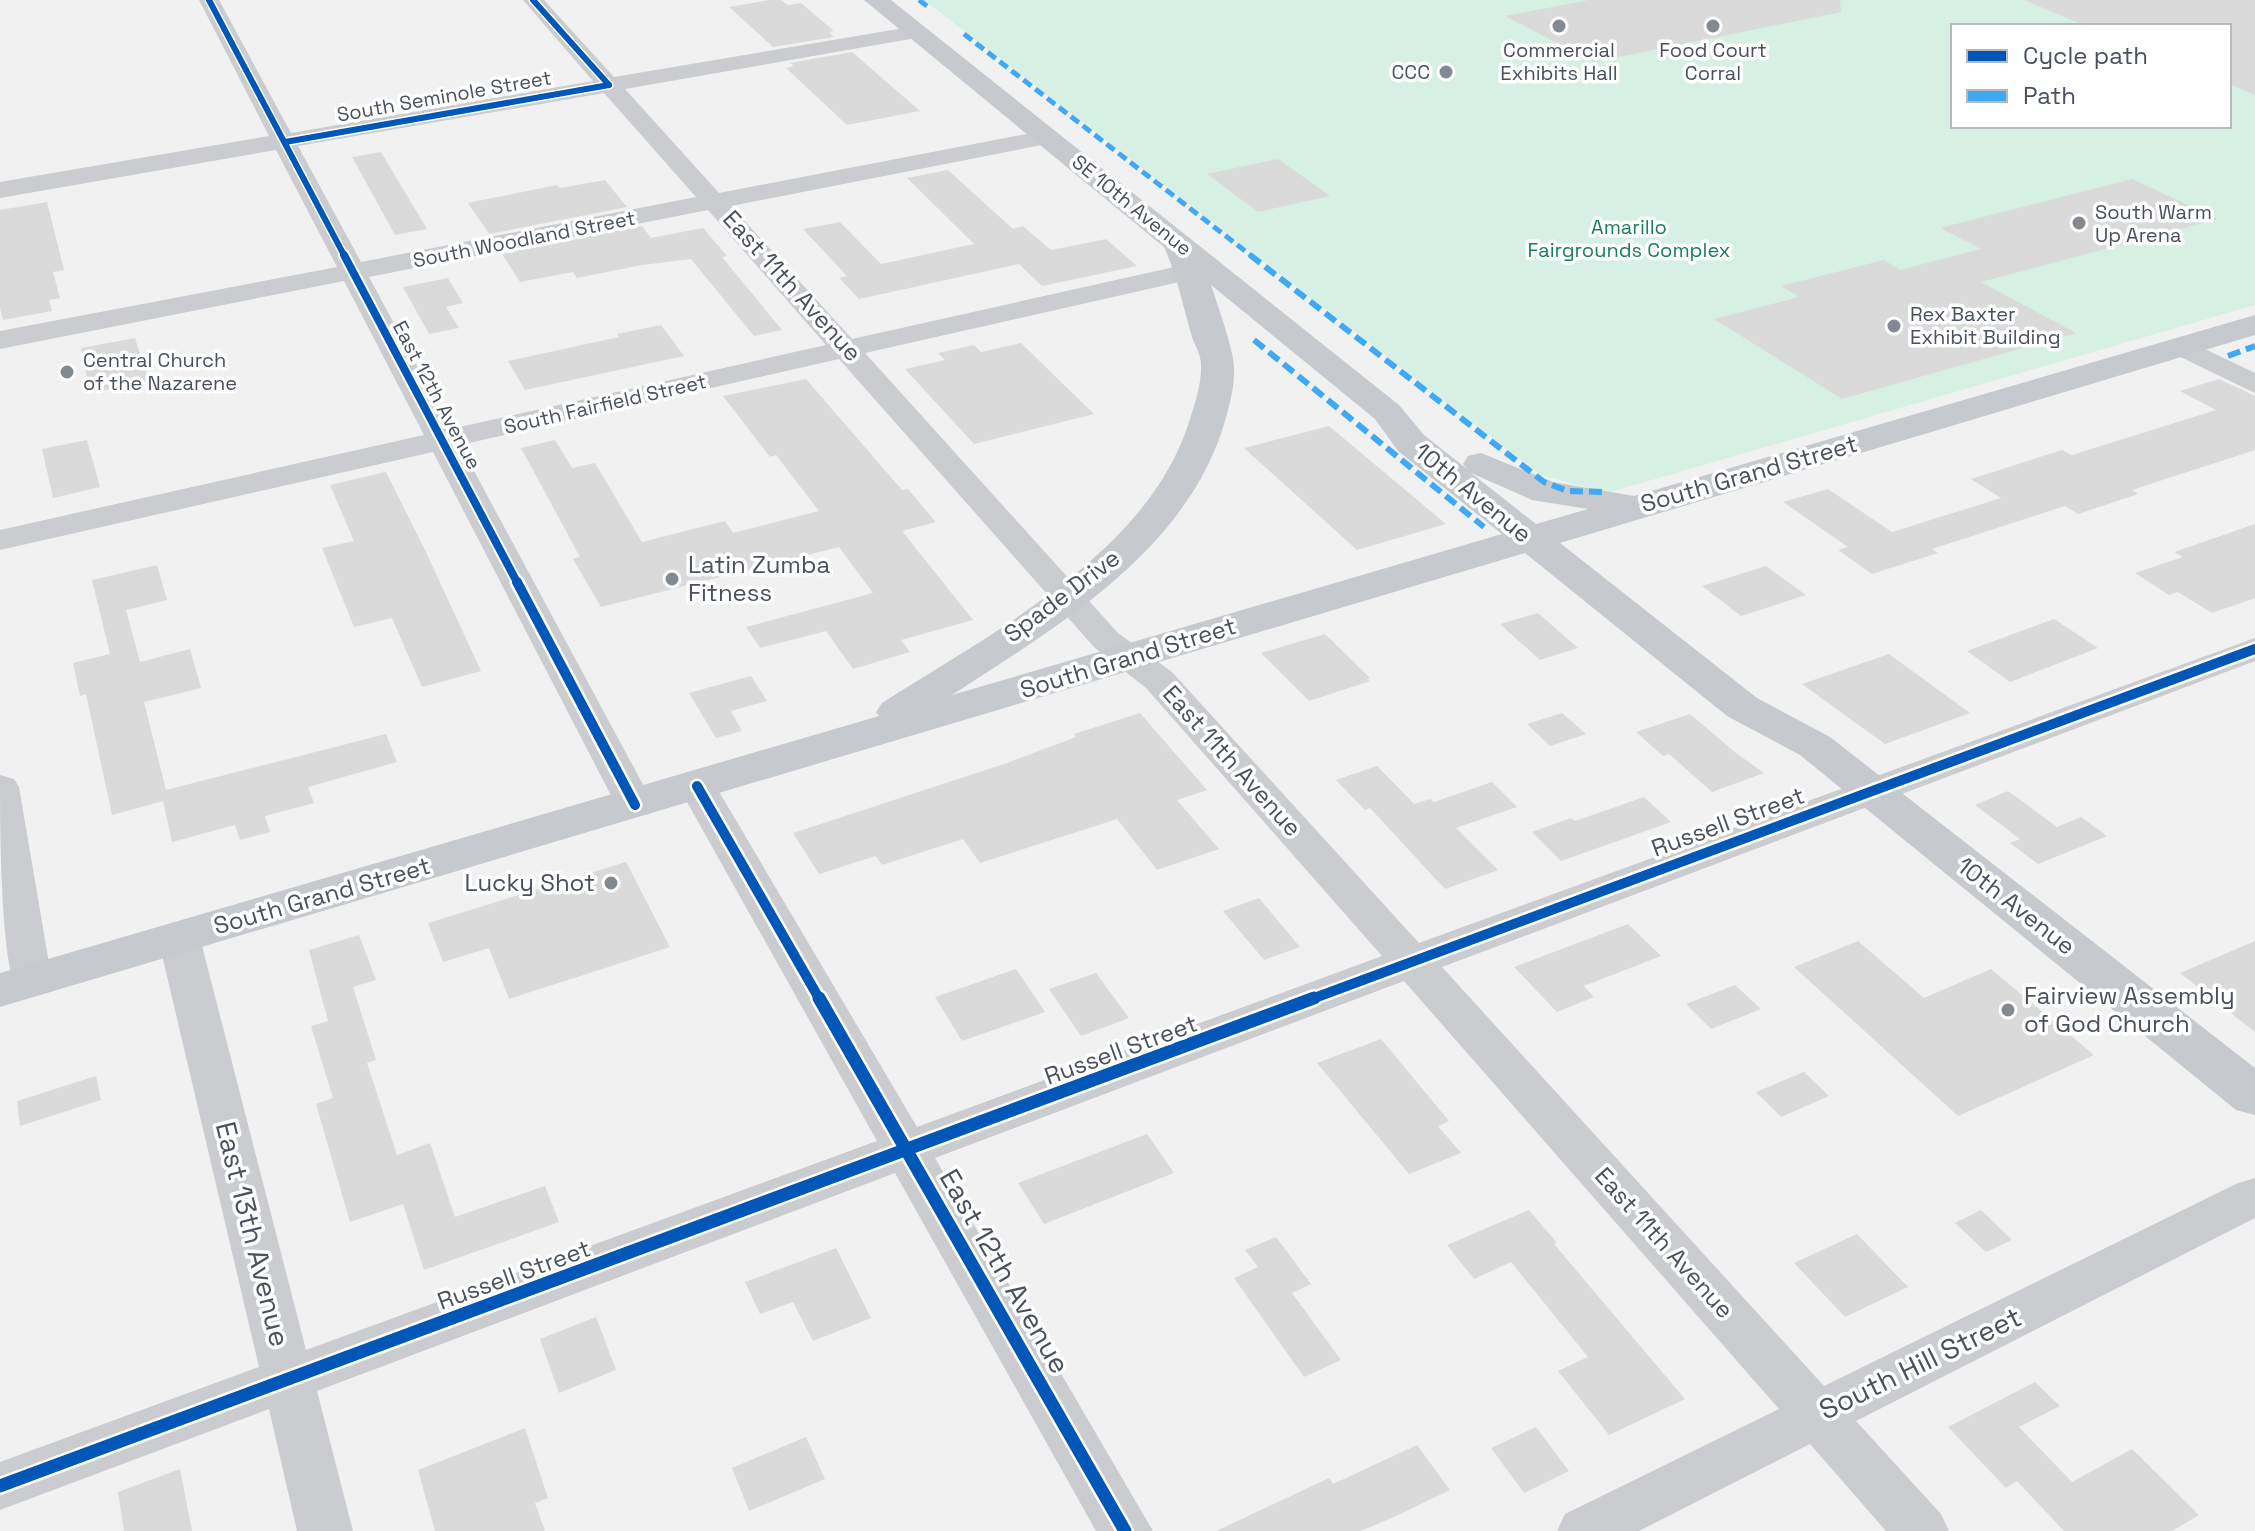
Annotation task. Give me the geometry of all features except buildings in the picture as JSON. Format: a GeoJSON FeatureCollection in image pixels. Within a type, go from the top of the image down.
{"type":"FeatureCollection","features":[{"type":"Feature","properties":{"kind":"main road","name":"SE 10th Avenue"},"geometry":{"type":"LineString","coordinates":[[876,0],[1047,137],[1192,260],[1280,324],[1387,412]]}},
{"type":"Feature","properties":{"kind":"main road","name":"Spade Drive"},"geometry":{"type":"LineString","coordinates":[[859,738],[1069,598],[1132,543],[1175,491],[1205,433],[1212,411],[1217,359],[1192,260]]}},
{"type":"Feature","properties":{"kind":"main road"},"geometry":{"type":"LineString","coordinates":[[1217,359],[1233,337],[1280,324]]}},
{"type":"Feature","properties":{"kind":"main road","name":"South Grand Street"},"geometry":{"type":"LineString","coordinates":[[16,986],[2255,325]]}},
{"type":"Feature","properties":{"kind":"main road","name":"10th Avenue"},"geometry":{"type":"LineString","coordinates":[[1387,412],[1442,434],[1481,464],[1547,533],[1742,707],[1815,746],[2255,1096]]}},
{"type":"Feature","properties":{"kind":"main road","name":"10th Avenue"},"geometry":{"type":"LineString","coordinates":[[1387,412],[1411,443],[1547,533]]}},
{"type":"Feature","properties":{"kind":"main road"},"geometry":{"type":"LineString","coordinates":[[1481,464],[1521,483],[1563,497],[1646,504]]}},
{"type":"Feature","properties":{"kind":"street","name":"East 12th Avenue"},"geometry":{"type":"LineString","coordinates":[[209,0],[635,805]]}},
{"type":"Feature","properties":{"kind":"street","name":"East 11th Avenue"},"geometry":{"type":"LineString","coordinates":[[533,0],[1106,640],[1159,680],[1921,1531]]}},
{"type":"Feature","properties":{"kind":"street","name":"South Seminole Street"},"geometry":{"type":"LineString","coordinates":[[0,190],[916,32]]}},
{"type":"Feature","properties":{"kind":"street","name":"South Woodland Street"},"geometry":{"type":"LineString","coordinates":[[0,340],[1047,137]]}},
{"type":"Feature","properties":{"kind":"street","name":"South Fairfield Street"},"geometry":{"type":"LineString","coordinates":[[0,540],[848,349],[1192,260]]}},
{"type":"Feature","properties":{"kind":"street"},"geometry":{"type":"LineString","coordinates":[[2182,347],[2255,384]]}},
{"type":"Feature","properties":{"kind":"street","name":"Russell Street"},"geometry":{"type":"LineString","coordinates":[[0,1486],[2255,649]]}},
{"type":"Feature","properties":{"kind":"street","name":"East 12th Avenue"},"geometry":{"type":"LineString","coordinates":[[697,786],[909,1150],[1125,1531]]}},
{"type":"Feature","properties":{"kind":"street"},"geometry":{"type":"LineString","coordinates":[[0,787],[16,986]]}},
{"type":"Feature","properties":{"kind":"street","name":"East 13th Avenue"},"geometry":{"type":"LineString","coordinates":[[179,938],[325,1531]]}},
{"type":"Feature","properties":{"kind":"street","name":"South Hill Street"},"geometry":{"type":"LineString","coordinates":[[1585,1531],[2255,1196]]}},
{"type":"Feature","properties":{"kind":"green space","name":"Amarillo Fairgrounds Complex"},"geometry":{"type":"Polygon","coordinates":[[[924,0],[2255,0],[2255,305],[1607,493],[1541,475],[924,0]]]}},
{"type":"Feature","properties":{"kind":"marked path"},"geometry":{"type":"LineString","coordinates":[[919,0],[931,9]]}},
{"type":"Feature","properties":{"kind":"marked path"},"geometry":{"type":"LineString","coordinates":[[964,34],[1544,482],[1568,491],[1602,492]]}},
{"type":"Feature","properties":{"kind":"marked path"},"geometry":{"type":"LineString","coordinates":[[1254,340],[1484,527]]}},
{"type":"Feature","properties":{"kind":"marked path"},"geometry":{"type":"LineString","coordinates":[[2228,356],[2255,346]]}},
{"type":"Feature","properties":{"kind":"cycle path"},"geometry":{"type":"LineString","coordinates":[[209,0],[635,805]]}},
{"type":"Feature","properties":{"kind":"cycle path"},"geometry":{"type":"LineString","coordinates":[[533,0],[609,85]]}},
{"type":"Feature","properties":{"kind":"cycle path"},"geometry":{"type":"LineString","coordinates":[[285,142],[609,85]]}},
{"type":"Feature","properties":{"kind":"cycle path"},"geometry":{"type":"LineString","coordinates":[[0,1486],[2255,649]]}},
{"type":"Feature","properties":{"kind":"cycle path"},"geometry":{"type":"LineString","coordinates":[[697,786],[1125,1531]]}},
{"type":"Feature","properties":{"kind":"place","name":"Commercial Exhibits Hall"},"geometry":{"type":"Point","coordinates":[1559,26]}},
{"type":"Feature","properties":{"kind":"place","name":"Food Court Corral"},"geometry":{"type":"Point","coordinates":[1713,26]}},
{"type":"Feature","properties":{"kind":"place","name":"CCC"},"geometry":{"type":"Point","coordinates":[1446,72]}},
{"type":"Feature","properties":{"kind":"place","name":"South Warm Up Arena"},"geometry":{"type":"Point","coordinates":[2079,223]}},
{"type":"Feature","properties":{"kind":"place","name":"Rex Baxter Exhibit Building"},"geometry":{"type":"Point","coordinates":[1894,326]}},
{"type":"Feature","properties":{"kind":"place","name":"Central Church of the Nazarene"},"geometry":{"type":"Point","coordinates":[67,372]}},
{"type":"Feature","properties":{"kind":"place","name":"Latin Zumba Fitness"},"geometry":{"type":"Point","coordinates":[672,579]}},
{"type":"Feature","properties":{"kind":"place","name":"Lucky Shot"},"geometry":{"type":"Point","coordinates":[611,883]}},
{"type":"Feature","properties":{"kind":"place","name":"Fairview Assembly of God Church"},"geometry":{"type":"Point","coordinates":[2008,1010]}}]}
